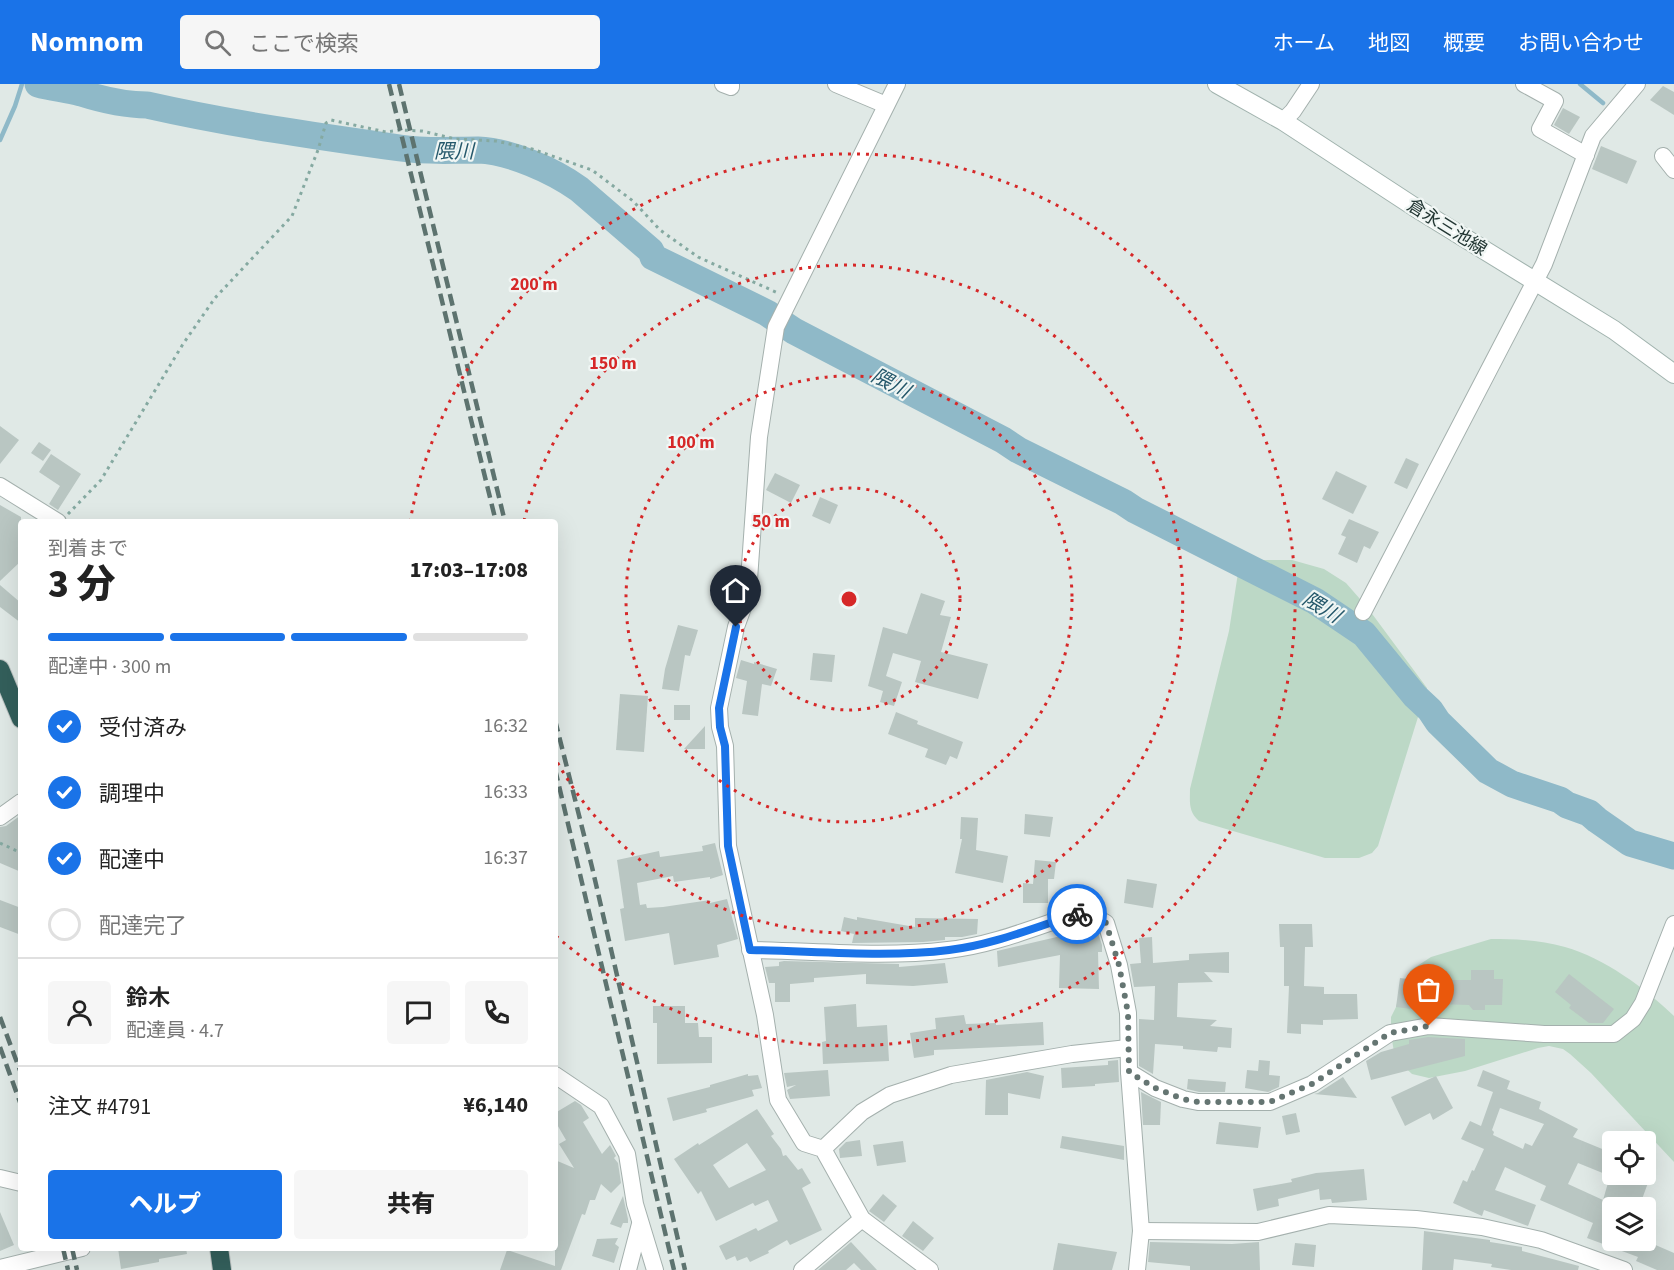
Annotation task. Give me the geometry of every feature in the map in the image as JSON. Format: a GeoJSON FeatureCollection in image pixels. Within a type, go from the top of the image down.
{"type":"FeatureCollection","features":[{"type":"Feature","properties":{"kind":"highway"},"geometry":{"type":"LineString","coordinates":[[0,669],[18,711]]}},
{"type":"Feature","properties":{"kind":"highway"},"geometry":{"type":"LineString","coordinates":[[219,1251],[222,1270]]}},
{"type":"Feature","properties":{"kind":"main road","name":"倉永三池線"},"geometry":{"type":"LineString","coordinates":[[1217,84],[1283,121],[1416,208],[1614,330],[1674,374]]}},
{"type":"Feature","properties":{"kind":"street"},"geometry":{"type":"LineString","coordinates":[[723,84],[731,87],[731,84]]}},
{"type":"Feature","properties":{"kind":"street"},"geometry":{"type":"LineString","coordinates":[[836,84],[886,105]]}},
{"type":"Feature","properties":{"kind":"street"},"geometry":{"type":"LineString","coordinates":[[897,84],[776,327],[759,437],[748,594],[736,627],[719,708],[720,727],[725,746],[728,846],[765,1015],[778,1100],[804,1143],[823,1149],[862,1220],[930,1270]]}},
{"type":"Feature","properties":{"kind":"street"},"geometry":{"type":"LineString","coordinates":[[1283,121],[1293,111],[1311,84]]}},
{"type":"Feature","properties":{"kind":"street"},"geometry":{"type":"LineString","coordinates":[[1524,84],[1555,101],[1540,129],[1586,155]]}},
{"type":"Feature","properties":{"kind":"street"},"geometry":{"type":"LineString","coordinates":[[1363,612],[1544,264],[1593,136],[1637,84]]}},
{"type":"Feature","properties":{"kind":"street"},"geometry":{"type":"LineString","coordinates":[[1663,156],[1674,170]]}},
{"type":"Feature","properties":{"kind":"street"},"geometry":{"type":"LineString","coordinates":[[0,486],[54,519]]}},
{"type":"Feature","properties":{"kind":"street"},"geometry":{"type":"LineString","coordinates":[[0,817],[18,804]]}},
{"type":"Feature","properties":{"kind":"street"},"geometry":{"type":"LineString","coordinates":[[750,950],[902,953],[949,950],[996,941],[1085,911],[1106,923],[1119,965],[1128,1013],[1129,1072],[1141,1231],[1137,1270]]}},
{"type":"Feature","properties":{"kind":"street"},"geometry":{"type":"LineString","coordinates":[[1129,1072],[1155,1088],[1183,1099],[1198,1102],[1270,1102],[1312,1084],[1390,1033],[1429,1026],[1544,1034],[1614,1034],[1633,1018],[1643,1003],[1674,924]]}},
{"type":"Feature","properties":{"kind":"street"},"geometry":{"type":"LineString","coordinates":[[823,1149],[862,1112],[890,1095],[951,1075],[1072,1054],[1128,1048]]}},
{"type":"Feature","properties":{"kind":"street"},"geometry":{"type":"LineString","coordinates":[[558,1077],[601,1106],[627,1154],[640,1224],[655,1270]]}},
{"type":"Feature","properties":{"kind":"street"},"geometry":{"type":"LineString","coordinates":[[0,1178],[18,1182]]}},
{"type":"Feature","properties":{"kind":"street"},"geometry":{"type":"LineString","coordinates":[[1141,1231],[1258,1232],[1329,1215],[1416,1219],[1482,1227],[1541,1240],[1613,1268]]}},
{"type":"Feature","properties":{"kind":"street"},"geometry":{"type":"LineString","coordinates":[[802,1270],[862,1220]]}},
{"type":"Feature","properties":{"kind":"street"},"geometry":{"type":"LineString","coordinates":[[628,1270],[640,1224]]}},
{"type":"Feature","properties":{"kind":"street"},"geometry":{"type":"LineString","coordinates":[[0,1268],[50,1252]]}},
{"type":"Feature","properties":{"kind":"path"},"geometry":{"type":"LineString","coordinates":[[62,519],[101,480],[183,344],[215,298],[292,216],[326,123],[331,120],[386,132],[422,131],[455,139],[496,141],[532,149],[592,170],[633,201],[660,230],[698,257],[791,299]]}},
{"type":"Feature","properties":{"kind":"path"},"geometry":{"type":"LineString","coordinates":[[0,843],[18,852]]}},
{"type":"Feature","properties":{"kind":"green space"},"geometry":{"type":"Polygon","coordinates":[[[1240,560],[1292,560],[1324,569],[1346,583],[1367,607],[1427,688],[1378,846],[1372,853],[1359,858],[1325,858],[1199,821],[1193,814],[1190,806],[1190,789],[1229,631],[1240,560]]]}},
{"type":"Feature","properties":{"kind":"green space"},"geometry":{"type":"Polygon","coordinates":[[[1491,939],[1537,941],[1594,958],[1623,975],[1650,995],[1674,1016],[1674,1162],[1656,1143],[1656,1131],[1645,1131],[1591,1073],[1563,1049],[1549,1046],[1538,1048],[1465,1071],[1429,1078],[1412,1074],[1395,1058],[1391,1017],[1402,985],[1411,970],[1431,957],[1491,939]]]}},
{"type":"Feature","properties":{"kind":"building"},"geometry":{"type":"Polygon","coordinates":[[[1663,86],[1674,92],[1674,115],[1650,100],[1663,86]]]}},
{"type":"Feature","properties":{"kind":"building"},"geometry":{"type":"Polygon","coordinates":[[[1563,108],[1580,117],[1569,134],[1554,125],[1563,108]]]}},
{"type":"Feature","properties":{"kind":"building"},"geometry":{"type":"Polygon","coordinates":[[[1601,146],[1637,161],[1627,184],[1592,169],[1601,146]]]}},
{"type":"Feature","properties":{"kind":"building"},"geometry":{"type":"Polygon","coordinates":[[[0,426],[19,440],[0,464],[0,426]]]}},
{"type":"Feature","properties":{"kind":"building"},"geometry":{"type":"Polygon","coordinates":[[[39,442],[51,450],[43,461],[31,453],[39,442]]]}},
{"type":"Feature","properties":{"kind":"building"},"geometry":{"type":"Polygon","coordinates":[[[51,454],[81,474],[58,510],[49,504],[60,486],[39,472],[51,454]]]}},
{"type":"Feature","properties":{"kind":"building"},"geometry":{"type":"Polygon","coordinates":[[[1406,458],[1419,464],[1407,489],[1394,483],[1406,458]]]}},
{"type":"Feature","properties":{"kind":"building"},"geometry":{"type":"Polygon","coordinates":[[[1336,471],[1367,486],[1353,514],[1322,499],[1336,471]]]}},
{"type":"Feature","properties":{"kind":"building"},"geometry":{"type":"Polygon","coordinates":[[[775,473],[800,485],[791,503],[766,490],[775,473]]]}},
{"type":"Feature","properties":{"kind":"building"},"geometry":{"type":"Polygon","coordinates":[[[820,497],[838,505],[830,524],[812,516],[820,497]]]}},
{"type":"Feature","properties":{"kind":"building"},"geometry":{"type":"Polygon","coordinates":[[[0,505],[21,519],[18,519],[18,564],[0,581],[0,505]]]}},
{"type":"Feature","properties":{"kind":"building"},"geometry":{"type":"Polygon","coordinates":[[[1349,519],[1379,532],[1370,549],[1364,546],[1357,563],[1338,554],[1346,537],[1341,535],[1349,519]]]}},
{"type":"Feature","properties":{"kind":"building"},"geometry":{"type":"Polygon","coordinates":[[[0,585],[18,600],[18,621],[0,607],[0,585]]]}},
{"type":"Feature","properties":{"kind":"building"},"geometry":{"type":"Polygon","coordinates":[[[921,593],[945,601],[940,615],[951,617],[941,652],[988,664],[978,699],[915,682],[921,661],[893,653],[886,676],[902,682],[894,706],[880,702],[883,691],[868,686],[883,627],[907,634],[921,593]]]}},
{"type":"Feature","properties":{"kind":"building"},"geometry":{"type":"Polygon","coordinates":[[[678,625],[698,630],[690,656],[685,655],[679,691],[662,689],[665,669],[678,625]]]}},
{"type":"Feature","properties":{"kind":"building"},"geometry":{"type":"Polygon","coordinates":[[[813,653],[835,655],[832,682],[810,680],[813,653]]]}},
{"type":"Feature","properties":{"kind":"building"},"geometry":{"type":"Polygon","coordinates":[[[741,660],[777,669],[771,686],[762,684],[758,716],[742,714],[747,681],[736,678],[741,660]]]}},
{"type":"Feature","properties":{"kind":"building"},"geometry":{"type":"Polygon","coordinates":[[[620,694],[648,696],[644,752],[616,750],[620,694]]]}},
{"type":"Feature","properties":{"kind":"building"},"geometry":{"type":"Polygon","coordinates":[[[674,705],[690,705],[690,720],[674,720],[674,705]]]}},
{"type":"Feature","properties":{"kind":"building"},"geometry":{"type":"Polygon","coordinates":[[[896,712],[918,721],[917,724],[963,742],[957,759],[950,756],[946,765],[925,757],[928,749],[888,734],[896,712]]]}},
{"type":"Feature","properties":{"kind":"building"},"geometry":{"type":"Polygon","coordinates":[[[705,726],[705,749],[684,749],[705,726]]]}},
{"type":"Feature","properties":{"kind":"building"},"geometry":{"type":"Polygon","coordinates":[[[1025,814],[1053,817],[1050,837],[1024,834],[1025,814]]]}},
{"type":"Feature","properties":{"kind":"building"},"geometry":{"type":"Polygon","coordinates":[[[18,817],[18,871],[0,863],[0,827],[6,826],[18,817]]]}},
{"type":"Feature","properties":{"kind":"building"},"geometry":{"type":"Polygon","coordinates":[[[961,817],[978,818],[976,850],[1008,856],[1003,883],[955,873],[962,839],[960,839],[961,817]]]}},
{"type":"Feature","properties":{"kind":"building"},"geometry":{"type":"Polygon","coordinates":[[[715,843],[723,875],[710,879],[710,877],[674,882],[673,876],[637,883],[640,905],[646,904],[647,908],[663,907],[710,900],[710,903],[727,899],[738,939],[717,945],[719,957],[674,965],[669,933],[625,941],[620,909],[624,908],[617,860],[659,851],[660,857],[703,851],[702,846],[715,843]]]}},
{"type":"Feature","properties":{"kind":"building"},"geometry":{"type":"Polygon","coordinates":[[[1035,860],[1056,862],[1054,879],[1048,879],[1048,903],[1023,903],[1023,883],[1033,884],[1035,860]]]}},
{"type":"Feature","properties":{"kind":"building"},"geometry":{"type":"Polygon","coordinates":[[[1127,879],[1157,884],[1153,908],[1124,903],[1127,879]]]}},
{"type":"Feature","properties":{"kind":"building"},"geometry":{"type":"Polygon","coordinates":[[[0,900],[18,907],[18,934],[0,927],[0,900]]]}},
{"type":"Feature","properties":{"kind":"building"},"geometry":{"type":"Polygon","coordinates":[[[844,917],[857,920],[857,917],[915,927],[915,918],[978,919],[977,934],[923,942],[852,943],[854,934],[841,931],[844,917]]]}},
{"type":"Feature","properties":{"kind":"building"},"geometry":{"type":"Polygon","coordinates":[[[1084,922],[1097,930],[1102,945],[1102,952],[1098,952],[1099,989],[1059,988],[1060,955],[998,967],[997,951],[1061,936],[1061,930],[1084,922]]]}},
{"type":"Feature","properties":{"kind":"building"},"geometry":{"type":"Polygon","coordinates":[[[1279,924],[1312,924],[1313,947],[1305,947],[1304,986],[1324,987],[1324,994],[1357,994],[1358,1019],[1323,1020],[1323,1025],[1301,1024],[1301,1034],[1287,1033],[1289,986],[1284,986],[1284,947],[1280,947],[1279,924]]]}},
{"type":"Feature","properties":{"kind":"building"},"geometry":{"type":"Polygon","coordinates":[[[1152,937],[1153,963],[1189,960],[1189,954],[1229,952],[1229,973],[1204,972],[1213,982],[1178,983],[1177,1017],[1217,1020],[1210,1026],[1232,1028],[1231,1048],[1218,1047],[1217,1052],[1155,1044],[1153,1074],[1139,1066],[1139,1019],[1154,1020],[1155,986],[1134,987],[1130,964],[1141,963],[1139,938],[1152,937]]]}},
{"type":"Feature","properties":{"kind":"building"},"geometry":{"type":"Polygon","coordinates":[[[779,962],[899,964],[899,967],[945,963],[948,983],[913,986],[866,984],[866,974],[814,978],[814,982],[790,984],[790,1002],[775,1002],[775,983],[769,983],[765,967],[779,966],[779,962]]]}},
{"type":"Feature","properties":{"kind":"building"},"geometry":{"type":"Polygon","coordinates":[[[1471,970],[1494,970],[1494,979],[1503,979],[1502,1005],[1485,1005],[1485,1010],[1473,1010],[1469,1005],[1437,1004],[1436,1012],[1396,1007],[1400,978],[1446,984],[1446,980],[1471,980],[1471,970]]]}},
{"type":"Feature","properties":{"kind":"building"},"geometry":{"type":"Polygon","coordinates":[[[1569,974],[1614,1009],[1603,1023],[1589,1023],[1569,1008],[1571,1005],[1555,992],[1569,974]]]}},
{"type":"Feature","properties":{"kind":"building"},"geometry":{"type":"Polygon","coordinates":[[[856,1004],[857,1027],[887,1025],[889,1061],[823,1064],[822,1042],[826,1041],[824,1007],[856,1004]]]}},
{"type":"Feature","properties":{"kind":"building"},"geometry":{"type":"Polygon","coordinates":[[[653,1006],[685,1006],[685,1023],[698,1023],[699,1037],[712,1037],[712,1063],[657,1064],[657,1023],[653,1023],[653,1006]]]}},
{"type":"Feature","properties":{"kind":"building"},"geometry":{"type":"Polygon","coordinates":[[[964,1015],[966,1024],[1043,1022],[1044,1045],[934,1050],[934,1055],[914,1058],[910,1033],[936,1029],[935,1018],[964,1015]]]}},
{"type":"Feature","properties":{"kind":"building"},"geometry":{"type":"Polygon","coordinates":[[[1428,1037],[1465,1039],[1465,1056],[1371,1080],[1366,1061],[1381,1052],[1409,1044],[1409,1040],[1428,1037]]]}},
{"type":"Feature","properties":{"kind":"building"},"geometry":{"type":"Polygon","coordinates":[[[1118,1060],[1119,1082],[1062,1088],[1061,1068],[1108,1065],[1108,1061],[1118,1060]]]}},
{"type":"Feature","properties":{"kind":"building"},"geometry":{"type":"Polygon","coordinates":[[[1259,1060],[1270,1061],[1269,1075],[1280,1076],[1279,1087],[1268,1092],[1245,1088],[1247,1070],[1258,1071],[1259,1060]]]}},
{"type":"Feature","properties":{"kind":"building"},"geometry":{"type":"Polygon","coordinates":[[[828,1070],[830,1096],[790,1099],[787,1090],[796,1085],[787,1087],[784,1073],[828,1070]]]}},
{"type":"Feature","properties":{"kind":"building"},"geometry":{"type":"Polygon","coordinates":[[[1483,1070],[1510,1081],[1507,1089],[1541,1102],[1539,1109],[1578,1129],[1573,1137],[1602,1149],[1602,1173],[1578,1163],[1568,1184],[1602,1200],[1602,1244],[1587,1238],[1593,1223],[1540,1200],[1546,1186],[1505,1167],[1495,1190],[1536,1205],[1528,1226],[1484,1210],[1482,1216],[1453,1203],[1463,1180],[1467,1182],[1484,1149],[1461,1139],[1470,1121],[1481,1126],[1493,1092],[1477,1086],[1483,1070]],[[1500,1108],[1492,1130],[1493,1135],[1523,1149],[1525,1143],[1532,1146],[1544,1124],[1500,1108]]]}},
{"type":"Feature","properties":{"kind":"building"},"geometry":{"type":"Polygon","coordinates":[[[1027,1072],[1044,1076],[1040,1099],[1008,1093],[1008,1115],[985,1115],[986,1080],[1027,1072]]]}},
{"type":"Feature","properties":{"kind":"building"},"geometry":{"type":"Polygon","coordinates":[[[748,1074],[748,1076],[758,1075],[762,1088],[752,1090],[754,1096],[673,1121],[667,1098],[748,1074]]]}},
{"type":"Feature","properties":{"kind":"building"},"geometry":{"type":"Polygon","coordinates":[[[1436,1076],[1453,1108],[1433,1120],[1430,1113],[1405,1126],[1391,1097],[1436,1076]]]}},
{"type":"Feature","properties":{"kind":"building"},"geometry":{"type":"Polygon","coordinates":[[[1343,1077],[1357,1098],[1314,1094],[1318,1093],[1343,1077]]]}},
{"type":"Feature","properties":{"kind":"building"},"geometry":{"type":"Polygon","coordinates":[[[1188,1079],[1226,1082],[1225,1092],[1199,1092],[1187,1089],[1188,1079]]]}},
{"type":"Feature","properties":{"kind":"building"},"geometry":{"type":"Polygon","coordinates":[[[1141,1092],[1161,1102],[1160,1125],[1143,1125],[1141,1092]]]}},
{"type":"Feature","properties":{"kind":"building"},"geometry":{"type":"Polygon","coordinates":[[[575,1101],[581,1105],[589,1118],[583,1122],[602,1154],[610,1145],[616,1156],[614,1158],[618,1163],[621,1183],[611,1193],[601,1184],[595,1200],[590,1200],[585,1215],[582,1214],[561,1270],[500,1270],[507,1251],[555,1266],[555,1251],[558,1251],[558,1161],[574,1168],[559,1144],[566,1140],[558,1126],[558,1111],[575,1101]]]}},
{"type":"Feature","properties":{"kind":"building"},"geometry":{"type":"Polygon","coordinates":[[[757,1109],[774,1134],[771,1136],[781,1149],[783,1156],[786,1155],[798,1170],[802,1168],[811,1183],[802,1188],[822,1230],[790,1245],[787,1240],[768,1251],[769,1253],[750,1262],[747,1257],[737,1261],[735,1256],[726,1260],[719,1246],[756,1228],[758,1231],[778,1221],[768,1200],[755,1206],[753,1203],[716,1221],[701,1191],[698,1194],[674,1159],[698,1143],[699,1145],[757,1109]],[[747,1143],[713,1165],[729,1188],[766,1170],[747,1143]]]}},
{"type":"Feature","properties":{"kind":"building"},"geometry":{"type":"Polygon","coordinates":[[[1296,1113],[1300,1132],[1286,1135],[1282,1116],[1296,1113]]]}},
{"type":"Feature","properties":{"kind":"building"},"geometry":{"type":"Polygon","coordinates":[[[1219,1122],[1261,1127],[1258,1148],[1216,1144],[1219,1122]]]}},
{"type":"Feature","properties":{"kind":"building"},"geometry":{"type":"Polygon","coordinates":[[[1062,1136],[1124,1146],[1124,1160],[1060,1148],[1062,1136]]]}},
{"type":"Feature","properties":{"kind":"building"},"geometry":{"type":"Polygon","coordinates":[[[860,1140],[862,1156],[840,1158],[839,1149],[846,1142],[860,1140]]]}},
{"type":"Feature","properties":{"kind":"building"},"geometry":{"type":"Polygon","coordinates":[[[903,1141],[906,1162],[877,1166],[873,1145],[903,1141]]]}},
{"type":"Feature","properties":{"kind":"building"},"geometry":{"type":"Polygon","coordinates":[[[1364,1169],[1367,1200],[1332,1203],[1331,1199],[1320,1200],[1319,1189],[1278,1199],[1279,1206],[1257,1211],[1253,1189],[1292,1182],[1291,1179],[1316,1173],[1364,1169]]]}},
{"type":"Feature","properties":{"kind":"building"},"geometry":{"type":"Polygon","coordinates":[[[1607,1185],[1647,1185],[1643,1197],[1604,1197],[1607,1185]]]}},
{"type":"Feature","properties":{"kind":"building"},"geometry":{"type":"Polygon","coordinates":[[[883,1194],[897,1206],[884,1222],[869,1211],[883,1194]]]}},
{"type":"Feature","properties":{"kind":"building"},"geometry":{"type":"Polygon","coordinates":[[[623,1196],[628,1223],[623,1223],[621,1228],[610,1224],[623,1196]]]}},
{"type":"Feature","properties":{"kind":"building"},"geometry":{"type":"Polygon","coordinates":[[[0,1212],[14,1245],[0,1251],[0,1212]]]}},
{"type":"Feature","properties":{"kind":"building"},"geometry":{"type":"Polygon","coordinates":[[[913,1221],[934,1238],[923,1251],[902,1236],[913,1221]]]}},
{"type":"Feature","properties":{"kind":"building"},"geometry":{"type":"Polygon","coordinates":[[[1424,1231],[1522,1247],[1522,1251],[1579,1266],[1578,1270],[1511,1270],[1491,1267],[1492,1264],[1454,1259],[1453,1270],[1422,1270],[1424,1231]]]}},
{"type":"Feature","properties":{"kind":"building"},"geometry":{"type":"Polygon","coordinates":[[[618,1238],[615,1244],[619,1247],[614,1263],[592,1256],[597,1239],[618,1238]]]}},
{"type":"Feature","properties":{"kind":"building"},"geometry":{"type":"Polygon","coordinates":[[[851,1242],[877,1270],[861,1270],[854,1263],[846,1270],[818,1270],[851,1242]]]}},
{"type":"Feature","properties":{"kind":"building"},"geometry":{"type":"Polygon","coordinates":[[[1150,1242],[1232,1244],[1259,1242],[1260,1270],[1190,1270],[1190,1266],[1148,1262],[1150,1242]]]}},
{"type":"Feature","properties":{"kind":"building"},"geometry":{"type":"Polygon","coordinates":[[[1058,1243],[1117,1252],[1112,1270],[1053,1270],[1058,1243]]]}},
{"type":"Feature","properties":{"kind":"building"},"geometry":{"type":"Polygon","coordinates":[[[1295,1243],[1316,1245],[1314,1267],[1292,1265],[1295,1243]]]}},
{"type":"Feature","properties":{"kind":"building"},"geometry":{"type":"Polygon","coordinates":[[[1656,1245],[1674,1253],[1674,1270],[1657,1270],[1636,1261],[1638,1257],[1622,1251],[1656,1251],[1656,1245]]]}},
{"type":"Feature","properties":{"kind":"building"},"geometry":{"type":"Polygon","coordinates":[[[118,1251],[186,1251],[187,1254],[159,1259],[159,1262],[121,1269],[118,1251]]]}},
{"type":"Feature","properties":{"kind":"waterway"},"geometry":{"type":"LineString","coordinates":[[0,140],[22,84]]}},
{"type":"Feature","properties":{"kind":"waterway","name":"隈川"},"geometry":{"type":"LineString","coordinates":[[38,84],[113,102],[147,105],[242,124],[336,139],[410,149],[491,151],[517,158],[557,175],[579,189],[651,251],[653,257],[767,313],[794,331],[1018,450],[1315,601],[1364,634],[1438,722],[1488,771],[1512,784],[1560,800],[1589,813],[1630,843],[1674,856]]}},
{"type":"Feature","properties":{"kind":"waterway"},"geometry":{"type":"LineString","coordinates":[[1580,84],[1603,103]]}},
{"type":"Feature","properties":{"kind":"railway"},"geometry":{"type":"LineString","coordinates":[[389,84],[495,519]]}},
{"type":"Feature","properties":{"kind":"railway"},"geometry":{"type":"LineString","coordinates":[[399,84],[504,519]]}},
{"type":"Feature","properties":{"kind":"railway"},"geometry":{"type":"LineString","coordinates":[[558,732],[592,867],[685,1270]]}},
{"type":"Feature","properties":{"kind":"railway"},"geometry":{"type":"LineString","coordinates":[[558,782],[674,1270]]}},
{"type":"Feature","properties":{"kind":"railway"},"geometry":{"type":"LineString","coordinates":[[0,1017],[18,1065]]}},
{"type":"Feature","properties":{"kind":"railway"},"geometry":{"type":"LineString","coordinates":[[0,1047],[18,1097]]}},
{"type":"Feature","properties":{"kind":"railway"},"geometry":{"type":"LineString","coordinates":[[64,1251],[68,1270]]}},
{"type":"Feature","properties":{"kind":"railway"},"geometry":{"type":"LineString","coordinates":[[73,1251],[77,1270]]}},
{"type":"Feature","properties":{"kind":"way so far"},"geometry":{"type":"LineString","coordinates":[[1077,914],[1085,911],[1106,923],[1119,965],[1128,1013],[1129,1072],[1155,1088],[1183,1099],[1198,1102],[1270,1102],[1312,1084],[1390,1033],[1429,1026]]}},
{"type":"Feature","properties":{"kind":"route"},"geometry":{"type":"LineString","coordinates":[[736,627],[719,708],[720,727],[725,746],[728,846],[750,950],[902,953],[949,950],[996,941],[1077,914]]}}]}
